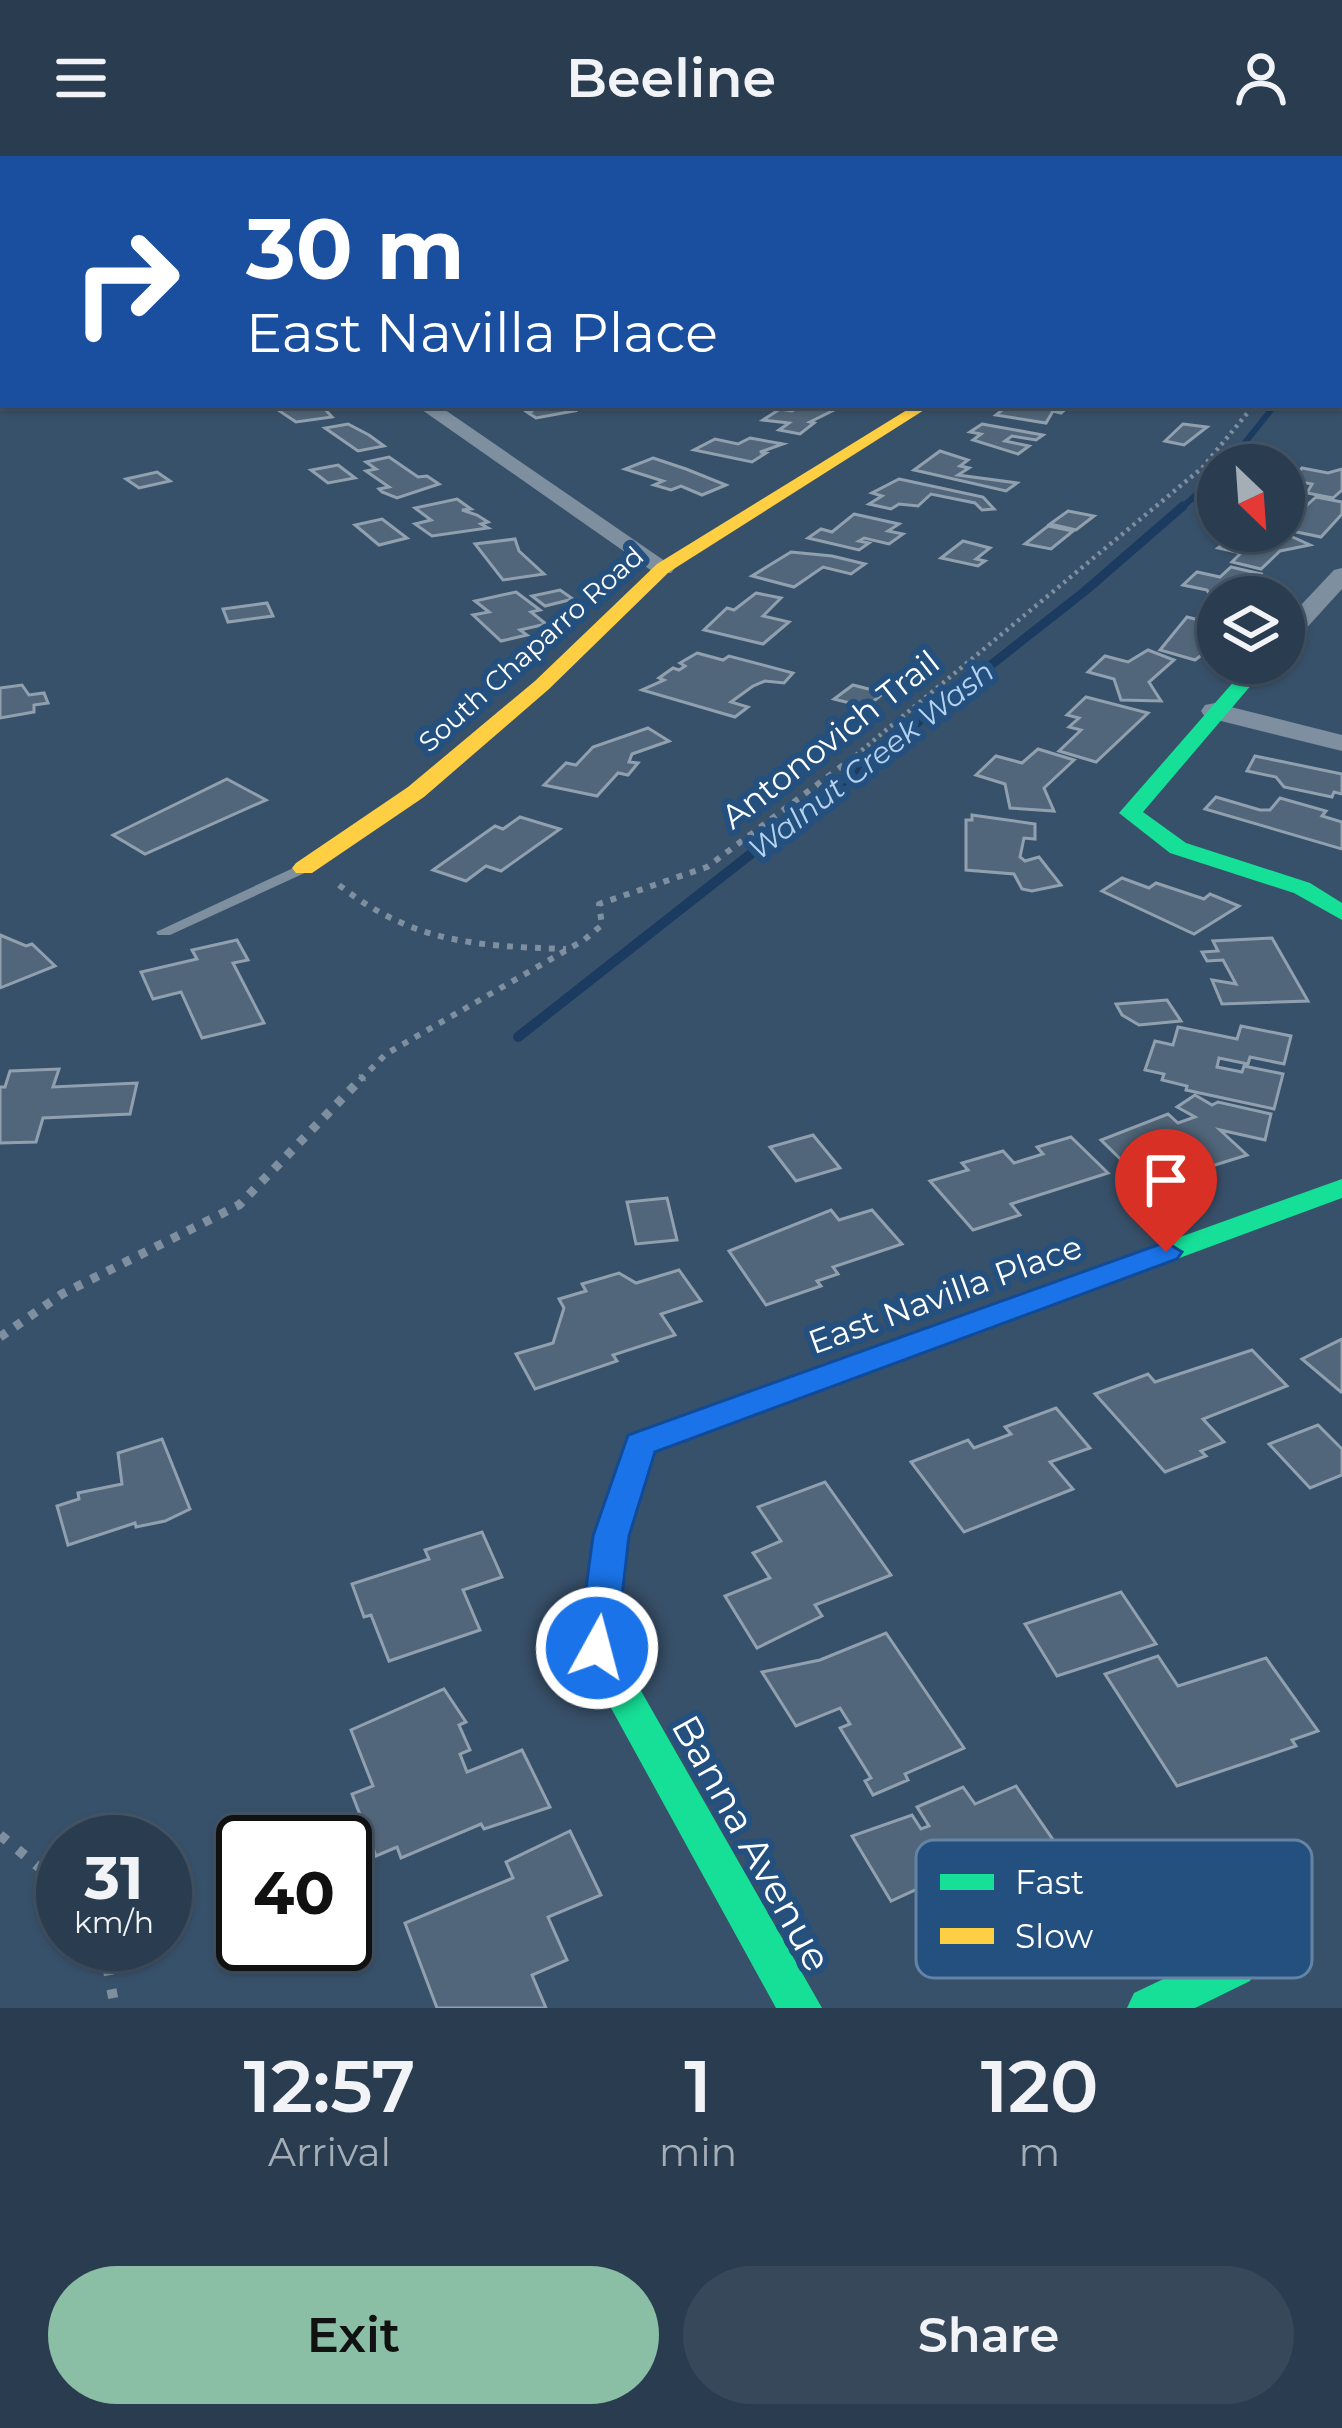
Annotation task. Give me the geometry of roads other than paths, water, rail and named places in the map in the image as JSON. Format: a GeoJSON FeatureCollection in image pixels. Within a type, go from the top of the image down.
{"type":"FeatureCollection","features":[{"type":"Feature","properties":{"kind":"street"},"geometry":{"type":"LineString","coordinates":[[429,408],[663,568]]}},
{"type":"Feature","properties":{"kind":"street","name":"South Chaparro Road"},"geometry":{"type":"LineString","coordinates":[[304,868],[416,792],[542,685],[663,568],[920,408]]}},
{"type":"Feature","properties":{"kind":"street"},"geometry":{"type":"LineString","coordinates":[[1305,622],[1331,602],[1342,574]]}},
{"type":"Feature","properties":{"kind":"street"},"geometry":{"type":"LineString","coordinates":[[1240,684],[1130,813],[1178,848],[1302,888],[1342,913]]}},
{"type":"Feature","properties":{"kind":"street"},"geometry":{"type":"LineString","coordinates":[[1215,711],[1342,743]]}},
{"type":"Feature","properties":{"kind":"street","name":"East Navilla Place"},"geometry":{"type":"LineString","coordinates":[[640,1444],[1342,1188]]}},
{"type":"Feature","properties":{"kind":"street","name":"Banna Avenue"},"geometry":{"type":"LineString","coordinates":[[640,1444],[611,1536],[597,1648],[800,2008]]}},
{"type":"Feature","properties":{"kind":"street"},"geometry":{"type":"LineString","coordinates":[[1149,2008],[1210,1978]]}},
{"type":"Feature","properties":{"kind":"lane"},"geometry":{"type":"LineString","coordinates":[[416,156],[455,156]]}},
{"type":"Feature","properties":{"kind":"lane"},"geometry":{"type":"LineString","coordinates":[[164,932],[304,868]]}},
{"type":"Feature","properties":{"kind":"waterway","name":"Walnut Creek Wash"},"geometry":{"type":"LineString","coordinates":[[1244,444],[1273,408]]}},
{"type":"Feature","properties":{"kind":"waterway","name":"Walnut Creek Wash"},"geometry":{"type":"LineString","coordinates":[[1180,509],[1197,494]]}},
{"type":"Feature","properties":{"kind":"waterway","name":"Walnut Creek Wash"},"geometry":{"type":"LineString","coordinates":[[870,760],[1085,591],[1183,506]]}},
{"type":"Feature","properties":{"kind":"waterway","name":"Walnut Creek Wash"},"geometry":{"type":"LineString","coordinates":[[518,1037],[874,757]]}}]}
